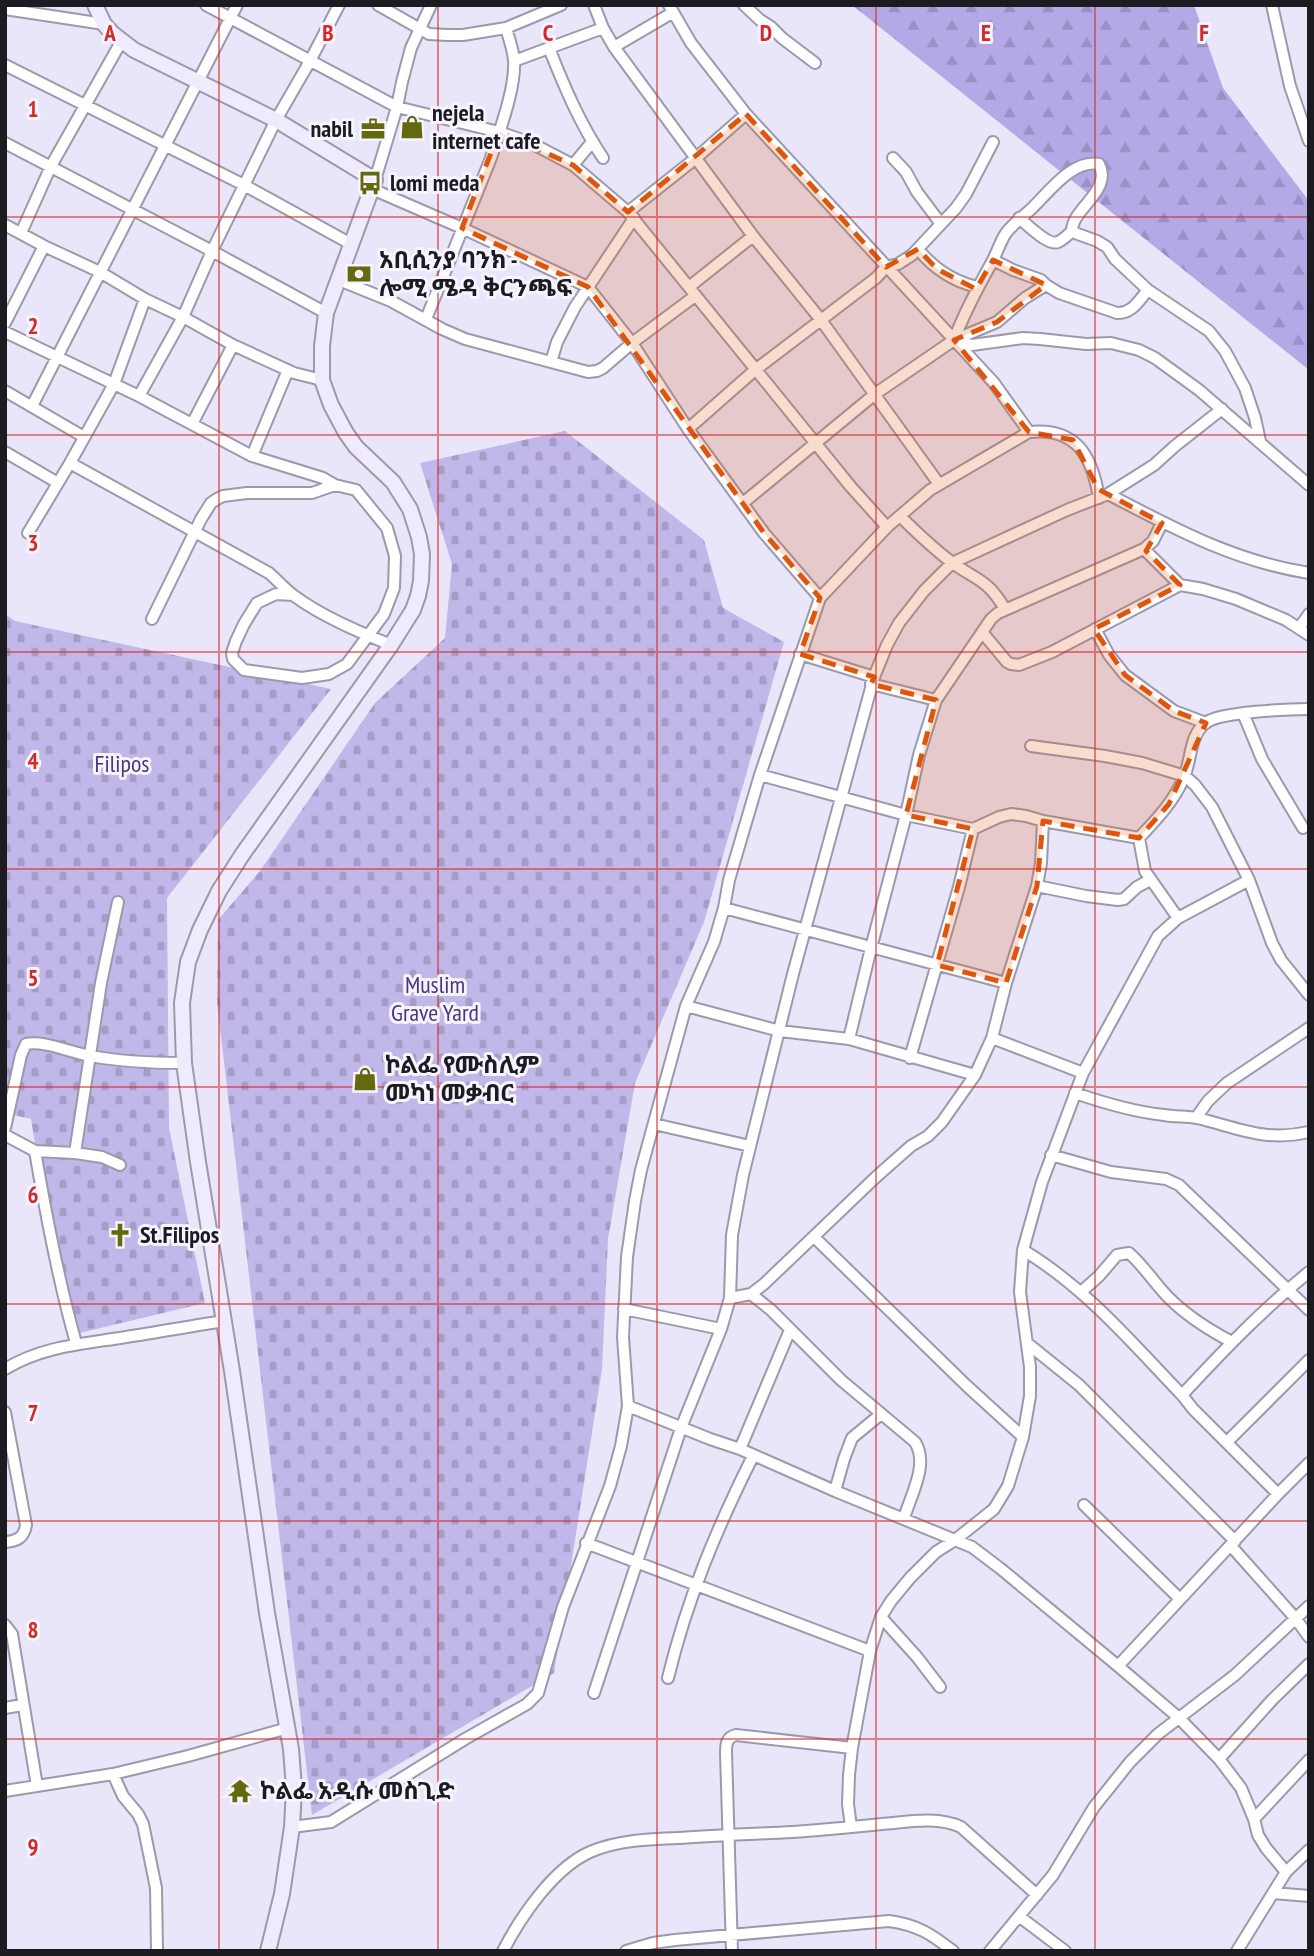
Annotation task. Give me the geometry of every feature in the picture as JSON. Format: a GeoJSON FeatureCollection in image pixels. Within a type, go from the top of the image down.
{"type":"FeatureCollection","features":[{"type":"Feature","properties":{"kind":"street"},"geometry":{"type":"LineString","coordinates":[[95,5],[104,24],[121,42],[276,120],[374,185],[588,287],[632,343],[688,429],[764,533],[820,598]]}},
{"type":"Feature","properties":{"kind":"street"},"geometry":{"type":"LineString","coordinates":[[206,5],[397,107],[499,132],[531,143],[573,165],[631,215],[755,370],[887,527]]}},
{"type":"Feature","properties":{"kind":"street"},"geometry":{"type":"LineString","coordinates":[[32,407],[237,5]]}},
{"type":"Feature","properties":{"kind":"street"},"geometry":{"type":"LineString","coordinates":[[139,396],[183,317],[276,120],[339,5]]}},
{"type":"Feature","properties":{"kind":"street"},"geometry":{"type":"LineString","coordinates":[[378,5],[429,34],[447,36],[506,28],[542,8],[561,5]]}},
{"type":"Feature","properties":{"kind":"street"},"geometry":{"type":"LineString","coordinates":[[268,1951],[282,1894],[292,1827],[293,1788],[288,1728],[267,1613],[204,1207],[184,1063],[182,1003],[185,978],[194,945],[209,909],[242,855],[391,645],[413,610],[418,596],[422,569],[415,520],[402,494],[356,447],[331,405],[322,380],[322,346],[326,313],[374,185],[411,48],[431,5]]}},
{"type":"Feature","properties":{"kind":"street"},"geometry":{"type":"LineString","coordinates":[[594,5],[614,47],[753,236],[821,320],[939,484]]}},
{"type":"Feature","properties":{"kind":"street"},"geometry":{"type":"LineString","coordinates":[[744,5],[815,63]]}},
{"type":"Feature","properties":{"kind":"street"},"geometry":{"type":"LineString","coordinates":[[1272,5],[1290,86],[1308,134]]}},
{"type":"Feature","properties":{"kind":"street"},"geometry":{"type":"LineString","coordinates":[[5,9],[104,24]]}},
{"type":"Feature","properties":{"kind":"street"},"geometry":{"type":"LineString","coordinates":[[614,47],[671,9],[691,43],[746,114],[993,383],[1028,432]]}},
{"type":"Feature","properties":{"kind":"street"},"geometry":{"type":"LineString","coordinates":[[426,319],[499,132],[511,87],[514,61],[506,28]]}},
{"type":"Feature","properties":{"kind":"street"},"geometry":{"type":"LineString","coordinates":[[514,61],[603,28]]}},
{"type":"Feature","properties":{"kind":"street"},"geometry":{"type":"LineString","coordinates":[[21,233],[51,166],[121,42]]}},
{"type":"Feature","properties":{"kind":"street"},"geometry":{"type":"LineString","coordinates":[[549,48],[567,92],[603,158]]}},
{"type":"Feature","properties":{"kind":"street"},"geometry":{"type":"LineString","coordinates":[[5,65],[244,185],[351,244]]}},
{"type":"Feature","properties":{"kind":"street"},"geometry":{"type":"LineString","coordinates":[[551,362],[566,323],[631,215],[746,114]]}},
{"type":"Feature","properties":{"kind":"street"},"geometry":{"type":"LineString","coordinates":[[573,165],[592,142]]}},
{"type":"Feature","properties":{"kind":"street"},"geometry":{"type":"LineString","coordinates":[[688,429],[755,370],[887,267],[904,261],[918,249],[966,194],[993,142]]}},
{"type":"Feature","properties":{"kind":"street"},"geometry":{"type":"LineString","coordinates":[[5,143],[326,313]]}},
{"type":"Feature","properties":{"kind":"street"},"geometry":{"type":"LineString","coordinates":[[893,158],[906,172],[941,224]]}},
{"type":"Feature","properties":{"kind":"street"},"geometry":{"type":"LineString","coordinates":[[954,340],[977,287],[1005,234],[1019,218],[1054,184],[1070,172],[1088,164],[1098,164],[1102,175],[1100,182],[1073,223],[1072,231],[1059,242],[1053,243],[1044,239],[1019,218]]}},
{"type":"Feature","properties":{"kind":"street"},"geometry":{"type":"LineString","coordinates":[[5,225],[100,272],[233,345],[288,370],[322,380]]}},
{"type":"Feature","properties":{"kind":"street"},"geometry":{"type":"LineString","coordinates":[[1072,231],[1107,247],[1115,259],[1148,289],[1209,331],[1245,388],[1260,441]]}},
{"type":"Feature","properties":{"kind":"street"},"geometry":{"type":"LineString","coordinates":[[339,280],[391,301],[465,339],[594,372],[603,368],[753,236]]}},
{"type":"Feature","properties":{"kind":"street"},"geometry":{"type":"LineString","coordinates":[[5,323],[44,246]]}},
{"type":"Feature","properties":{"kind":"street"},"geometry":{"type":"LineString","coordinates":[[918,249],[937,269],[951,278],[977,287]]}},
{"type":"Feature","properties":{"kind":"street"},"geometry":{"type":"LineString","coordinates":[[993,260],[1041,280],[1059,293],[1122,314],[1131,310],[1148,289]]}},
{"type":"Feature","properties":{"kind":"street"},"geometry":{"type":"LineString","coordinates":[[743,503],[875,394],[954,340],[997,322],[1025,298],[1046,285]]}},
{"type":"Feature","properties":{"kind":"street"},"geometry":{"type":"LineString","coordinates":[[28,533],[114,384],[145,299]]}},
{"type":"Feature","properties":{"kind":"street"},"geometry":{"type":"LineString","coordinates":[[5,332],[139,396],[252,456],[356,490],[387,528],[395,556],[394,587],[384,614],[346,664],[329,674],[302,678],[244,670],[234,662],[232,656],[244,624],[257,603],[276,594],[293,595]]}},
{"type":"Feature","properties":{"kind":"street"},"geometry":{"type":"LineString","coordinates":[[954,340],[972,345],[1023,338],[1086,344],[1111,343],[1139,350],[1165,365],[1222,409],[1309,485]]}},
{"type":"Feature","properties":{"kind":"street"},"geometry":{"type":"LineString","coordinates":[[192,424],[233,345]]}},
{"type":"Feature","properties":{"kind":"street"},"geometry":{"type":"LineString","coordinates":[[252,456],[288,370]]}},
{"type":"Feature","properties":{"kind":"street"},"geometry":{"type":"LineString","coordinates":[[5,391],[84,437]]}},
{"type":"Feature","properties":{"kind":"street"},"geometry":{"type":"LineString","coordinates":[[594,1693],[681,1428],[721,1329],[730,1298],[732,1235],[740,1187],[872,680],[887,645],[899,623],[923,591],[952,563],[1103,496],[1154,465],[1222,409]]}},
{"type":"Feature","properties":{"kind":"street"},"geometry":{"type":"LineString","coordinates":[[292,1827],[331,1822],[533,1699],[538,1693],[563,1607],[610,1486],[621,1446],[628,1406],[623,1337],[627,1257],[635,1201],[654,1124],[686,1006],[714,942],[760,775],[820,598],[887,527],[939,484],[1028,432],[1045,431],[1073,440],[1080,447],[1103,496],[1243,557],[1268,566],[1309,573]]}},
{"type":"Feature","properties":{"kind":"street"},"geometry":{"type":"LineString","coordinates":[[5,452],[58,483]]}},
{"type":"Feature","properties":{"kind":"street"},"geometry":{"type":"LineString","coordinates":[[70,464],[269,573],[309,606],[391,645]]}},
{"type":"Feature","properties":{"kind":"street"},"geometry":{"type":"LineString","coordinates":[[152,619],[211,503],[223,496],[260,492],[312,494],[335,485]]}},
{"type":"Feature","properties":{"kind":"street"},"geometry":{"type":"LineString","coordinates":[[900,516],[952,563],[985,583],[1005,609]]}},
{"type":"Feature","properties":{"kind":"street"},"geometry":{"type":"LineString","coordinates":[[849,1040],[919,755],[936,700],[991,619],[1005,609],[1144,549],[1153,541],[1162,523]]}},
{"type":"Feature","properties":{"kind":"street"},"geometry":{"type":"LineString","coordinates":[[1144,549],[1181,585],[1236,599],[1274,615],[1309,635]]}},
{"type":"Feature","properties":{"kind":"street"},"geometry":{"type":"LineString","coordinates":[[982,632],[1007,662],[1019,665],[1052,652],[1181,585]]}},
{"type":"Feature","properties":{"kind":"street"},"geometry":{"type":"LineString","coordinates":[[1299,628],[1309,614]]}},
{"type":"Feature","properties":{"kind":"street"},"geometry":{"type":"LineString","coordinates":[[1095,629],[1109,655],[1125,675],[1174,711],[1206,723]]}},
{"type":"Feature","properties":{"kind":"street"},"geometry":{"type":"LineString","coordinates":[[800,654],[936,700]]}},
{"type":"Feature","properties":{"kind":"street"},"geometry":{"type":"LineString","coordinates":[[1178,918],[1150,880],[1142,861],[1139,838],[1169,804],[1185,776],[1194,739],[1206,723],[1219,717],[1309,709]]}},
{"type":"Feature","properties":{"kind":"street"},"geometry":{"type":"LineString","coordinates":[[1243,713],[1262,759],[1303,828]]}},
{"type":"Feature","properties":{"kind":"street"},"geometry":{"type":"LineString","coordinates":[[1031,746],[1130,761],[1185,776],[1212,807],[1249,880],[1272,943],[1281,960],[1309,995]]}},
{"type":"Feature","properties":{"kind":"street"},"geometry":{"type":"LineString","coordinates":[[760,775],[906,815],[973,829],[1011,814],[1139,838]]}},
{"type":"Feature","properties":{"kind":"street"},"geometry":{"type":"LineString","coordinates":[[730,1298],[751,1294],[788,1263],[911,1146],[928,1136],[942,1122],[975,1075],[992,1038],[1006,983],[1037,886],[1043,845],[1042,821]]}},
{"type":"Feature","properties":{"kind":"street"},"geometry":{"type":"LineString","coordinates":[[910,1058],[973,829]]}},
{"type":"Feature","properties":{"kind":"street"},"geometry":{"type":"LineString","coordinates":[[1037,886],[1118,900],[1150,880]]}},
{"type":"Feature","properties":{"kind":"street"},"geometry":{"type":"LineString","coordinates":[[852,1827],[848,1804],[852,1748],[870,1651],[881,1617],[910,1578],[936,1552],[986,1516],[1001,1500],[1008,1486],[1023,1437],[1030,1396],[1030,1367],[1020,1292],[1023,1250],[1051,1155],[1083,1073],[1158,936],[1178,918],[1249,880]]}},
{"type":"Feature","properties":{"kind":"street"},"geometry":{"type":"LineString","coordinates":[[75,1153],[101,983],[118,901]]}},
{"type":"Feature","properties":{"kind":"street"},"geometry":{"type":"LineString","coordinates":[[724,908],[1006,983]]}},
{"type":"Feature","properties":{"kind":"street"},"geometry":{"type":"LineString","coordinates":[[686,1006],[780,1031],[849,1040],[975,1075]]}},
{"type":"Feature","properties":{"kind":"street"},"geometry":{"type":"LineString","coordinates":[[1196,1118],[1208,1101],[1227,1083],[1309,1028]]}},
{"type":"Feature","properties":{"kind":"street"},"geometry":{"type":"LineString","coordinates":[[992,1038],[1083,1073]]}},
{"type":"Feature","properties":{"kind":"street"},"geometry":{"type":"LineString","coordinates":[[5,1128],[21,1055],[26,1044],[39,1044],[90,1056],[128,1061],[184,1063]]}},
{"type":"Feature","properties":{"kind":"street"},"geometry":{"type":"LineString","coordinates":[[1075,1093],[1129,1109],[1196,1118],[1261,1135],[1280,1137],[1309,1132]]}},
{"type":"Feature","properties":{"kind":"street"},"geometry":{"type":"LineString","coordinates":[[654,1124],[750,1146]]}},
{"type":"Feature","properties":{"kind":"street"},"geometry":{"type":"LineString","coordinates":[[5,1135],[35,1151],[102,1157],[120,1165]]}},
{"type":"Feature","properties":{"kind":"street"},"geometry":{"type":"LineString","coordinates":[[35,1151],[50,1236],[76,1343]]}},
{"type":"Feature","properties":{"kind":"street"},"geometry":{"type":"LineString","coordinates":[[1051,1155],[1111,1172],[1172,1181],[1188,1192],[1309,1310]]}},
{"type":"Feature","properties":{"kind":"street"},"geometry":{"type":"LineString","coordinates":[[814,1237],[1023,1437]]}},
{"type":"Feature","properties":{"kind":"street"},"geometry":{"type":"LineString","coordinates":[[1023,1250],[1081,1292],[1278,1494]]}},
{"type":"Feature","properties":{"kind":"street"},"geometry":{"type":"LineString","coordinates":[[1081,1292],[1117,1255],[1129,1253],[1186,1314],[1232,1342]]}},
{"type":"Feature","properties":{"kind":"street"},"geometry":{"type":"LineString","coordinates":[[1182,1395],[1232,1342],[1309,1272]]}},
{"type":"Feature","properties":{"kind":"street"},"geometry":{"type":"LineString","coordinates":[[751,1294],[771,1310],[842,1380],[915,1442],[920,1453],[920,1465],[904,1518]]}},
{"type":"Feature","properties":{"kind":"street"},"geometry":{"type":"LineString","coordinates":[[624,1309],[721,1329]]}},
{"type":"Feature","properties":{"kind":"street"},"geometry":{"type":"LineString","coordinates":[[5,1369],[30,1356],[76,1343],[223,1321]]}},
{"type":"Feature","properties":{"kind":"street"},"geometry":{"type":"LineString","coordinates":[[740,1449],[790,1331]]}},
{"type":"Feature","properties":{"kind":"street"},"geometry":{"type":"LineString","coordinates":[[1027,1343],[1079,1385],[1233,1543],[1309,1637]]}},
{"type":"Feature","properties":{"kind":"street"},"geometry":{"type":"LineString","coordinates":[[1227,1442],[1309,1360]]}},
{"type":"Feature","properties":{"kind":"street"},"geometry":{"type":"LineString","coordinates":[[628,1406],[740,1449],[972,1547],[1179,1718],[1219,1759],[1241,1788],[1258,1835],[1286,1872]]}},
{"type":"Feature","properties":{"kind":"street"},"geometry":{"type":"LineString","coordinates":[[5,1412],[26,1525],[24,1535],[17,1541],[5,1542]]}},
{"type":"Feature","properties":{"kind":"street"},"geometry":{"type":"LineString","coordinates":[[835,1491],[852,1438],[881,1414]]}},
{"type":"Feature","properties":{"kind":"street"},"geometry":{"type":"LineString","coordinates":[[668,1678],[677,1640],[696,1584],[717,1530],[753,1456]]}},
{"type":"Feature","properties":{"kind":"street"},"geometry":{"type":"LineString","coordinates":[[1118,1666],[1309,1463]]}},
{"type":"Feature","properties":{"kind":"street"},"geometry":{"type":"LineString","coordinates":[[1084,1505],[1180,1599]]}},
{"type":"Feature","properties":{"kind":"street"},"geometry":{"type":"LineString","coordinates":[[586,1543],[637,1560],[870,1651]]}},
{"type":"Feature","properties":{"kind":"street"},"geometry":{"type":"LineString","coordinates":[[990,1951],[1037,1895],[1116,1777],[1158,1734],[1235,1675],[1309,1606]]}},
{"type":"Feature","properties":{"kind":"street"},"geometry":{"type":"LineString","coordinates":[[881,1617],[940,1687]]}},
{"type":"Feature","properties":{"kind":"street"},"geometry":{"type":"LineString","coordinates":[[5,1625],[12,1634],[37,1786]]}},
{"type":"Feature","properties":{"kind":"street"},"geometry":{"type":"LineString","coordinates":[[1219,1759],[1272,1700],[1309,1664]]}},
{"type":"Feature","properties":{"kind":"street"},"geometry":{"type":"LineString","coordinates":[[5,1708],[22,1705]]}},
{"type":"Feature","properties":{"kind":"street"},"geometry":{"type":"LineString","coordinates":[[5,1791],[113,1774],[288,1728]]}},
{"type":"Feature","properties":{"kind":"street"},"geometry":{"type":"LineString","coordinates":[[732,1951],[726,1752],[728,1739],[731,1736],[852,1748]]}},
{"type":"Feature","properties":{"kind":"street"},"geometry":{"type":"LineString","coordinates":[[1254,1819],[1309,1760]]}},
{"type":"Feature","properties":{"kind":"street"},"geometry":{"type":"LineString","coordinates":[[113,1774],[123,1796],[138,1814],[148,1843],[156,1888],[157,1951]]}},
{"type":"Feature","properties":{"kind":"street"},"geometry":{"type":"LineString","coordinates":[[503,1951],[516,1927],[540,1894],[562,1872],[589,1853],[629,1842],[917,1821],[954,1824],[961,1827],[1037,1895]]}},
{"type":"Feature","properties":{"kind":"street"},"geometry":{"type":"LineString","coordinates":[[1237,1951],[1286,1872],[1309,1850]]}},
{"type":"Feature","properties":{"kind":"street"},"geometry":{"type":"LineString","coordinates":[[1273,1893],[1309,1896]]}},
{"type":"Feature","properties":{"kind":"street"},"geometry":{"type":"LineString","coordinates":[[1020,1917],[1065,1951]]}},
{"type":"Feature","properties":{"kind":"street"},"geometry":{"type":"LineString","coordinates":[[634,1949],[664,1941],[890,1921],[918,1927],[953,1951]]}},
{"type":"Feature","properties":{"kind":"highlighted area"},"geometry":{"type":"Polygon","coordinates":[[[746,114],[886,267],[918,249],[937,269],[976,289],[993,260],[1046,285],[997,322],[954,340],[1029,432],[1073,440],[1098,489],[1162,523],[1146,551],[1180,585],[1094,629],[1125,675],[1174,711],[1206,723],[1169,804],[1139,838],[1043,821],[1037,886],[1006,983],[937,965],[973,829],[906,815],[936,700],[871,684],[874,677],[800,654],[820,598],[764,533],[588,287],[462,228],[499,132],[573,165],[628,212],[746,114]]]}},
{"type":"Feature","properties":{"kind":"green space"},"geometry":{"type":"Polygon","coordinates":[[[852,5],[1194,5],[1223,88],[1309,201],[1309,370],[852,5]]]}},
{"type":"Feature","properties":{"kind":"green space","name":"Muslim Grave Yard"},"geometry":{"type":"Polygon","coordinates":[[[565,431],[704,540],[723,608],[784,642],[704,922],[635,1083],[608,1239],[602,1369],[554,1673],[312,1815],[217,1002],[218,920],[260,871],[375,703],[445,638],[452,564],[420,463],[565,431]]]}},
{"type":"Feature","properties":{"kind":"green space","name":"Filipos"},"geometry":{"type":"Polygon","coordinates":[[[5,614],[15,621],[331,689],[167,898],[169,1128],[205,1303],[67,1336],[31,1119],[5,1113],[5,614]]]}},
{"type":"Feature","properties":{"kind":"place","name":"nejela internet cafe"},"geometry":{"type":"Point","coordinates":[412,127]}},
{"type":"Feature","properties":{"kind":"place","name":"nabil"},"geometry":{"type":"Point","coordinates":[373,129]}},
{"type":"Feature","properties":{"kind":"place","name":"lomi meda"},"geometry":{"type":"Point","coordinates":[370,183]}},
{"type":"Feature","properties":{"kind":"place","name":"አቢሲንያ ባንክ - ሎሚ ሜዳ ቅርንጫፍ"},"geometry":{"type":"Point","coordinates":[359,274]}},
{"type":"Feature","properties":{"kind":"place","name":"ኮልፌ የሙስሊም መካነ መቃብር"},"geometry":{"type":"Point","coordinates":[365,1079]}},
{"type":"Feature","properties":{"kind":"place","name":"St.Filipos"},"geometry":{"type":"Point","coordinates":[120,1235]}},
{"type":"Feature","properties":{"kind":"place","name":"ኮልፌ አዲሱ መስጊድ"},"geometry":{"type":"Point","coordinates":[240,1791]}}]}
